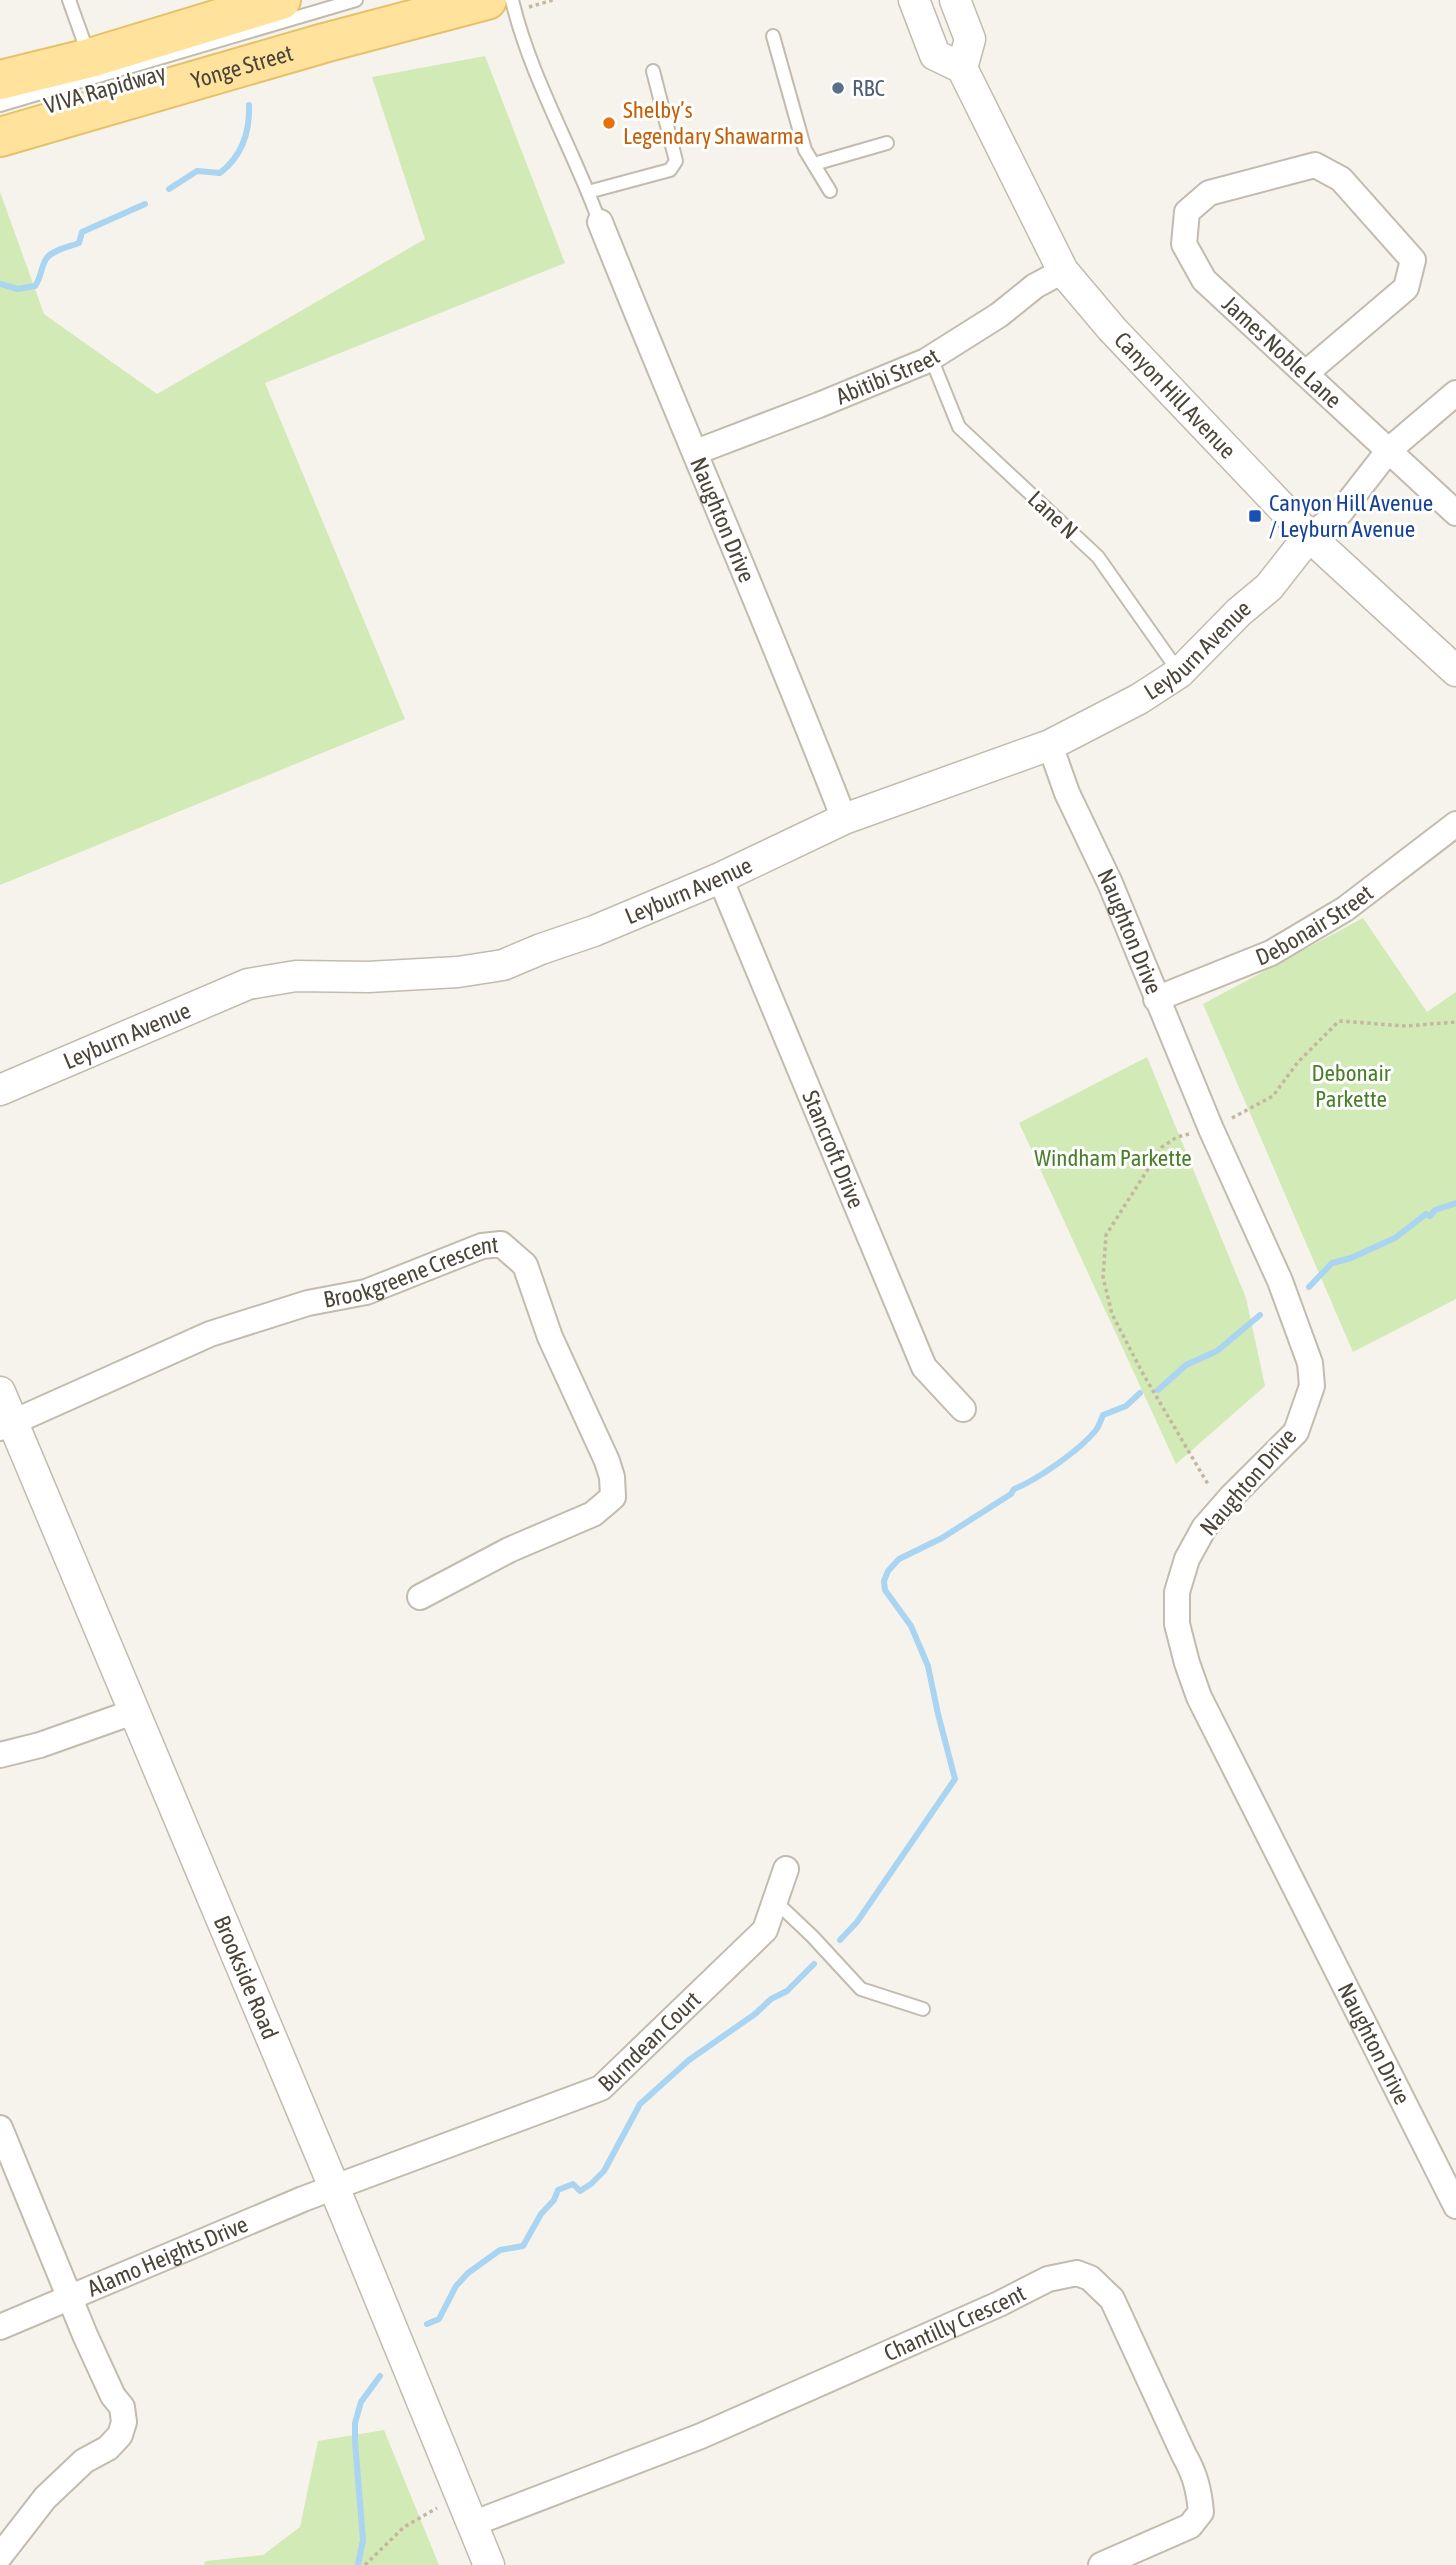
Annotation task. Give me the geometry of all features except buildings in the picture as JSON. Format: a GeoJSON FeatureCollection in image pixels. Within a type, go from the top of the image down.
{"type":"FeatureCollection","features":[{"type":"Feature","properties":{"kind":"main road"},"geometry":{"type":"LineString","coordinates":[[0,80],[90,58],[281,0]]}},
{"type":"Feature","properties":{"kind":"main road","name":"Yonge Street"},"geometry":{"type":"LineString","coordinates":[[0,137],[311,47],[486,0]]}},
{"type":"Feature","properties":{"kind":"street"},"geometry":{"type":"LineString","coordinates":[[914,0],[935,55],[962,68],[970,39],[955,0]]}},
{"type":"Feature","properties":{"kind":"street","name":"Canyon Hill Avenue"},"geometry":{"type":"LineString","coordinates":[[962,68],[1063,271],[1112,330],[1309,536],[1456,671]]}},
{"type":"Feature","properties":{"kind":"street","name":"James Noble Lane"},"geometry":{"type":"LineString","coordinates":[[1306,373],[1406,288],[1413,260],[1341,179],[1315,165],[1209,193],[1187,212],[1184,244],[1204,280],[1456,513]]}},
{"type":"Feature","properties":{"kind":"street","name":"Naughton Drive"},"geometry":{"type":"LineString","coordinates":[[599,220],[844,818]]}},
{"type":"Feature","properties":{"kind":"street","name":"Abitibi Street"},"geometry":{"type":"LineString","coordinates":[[696,452],[931,358],[959,341],[971,330],[999,315],[1035,286],[1063,271]]}},
{"type":"Feature","properties":{"kind":"street"},"geometry":{"type":"LineString","coordinates":[[1309,536],[1340,513],[1390,450],[1456,393]]}},
{"type":"Feature","properties":{"kind":"street","name":"Leyburn Avenue"},"geometry":{"type":"LineString","coordinates":[[0,1090],[248,984],[296,976],[458,972],[503,965],[594,931],[720,878],[844,818],[1050,745],[1139,699],[1179,673],[1239,612],[1269,587],[1309,536]]}},
{"type":"Feature","properties":{"kind":"street","name":"Naughton Drive"},"geometry":{"type":"LineString","coordinates":[[1050,745],[1067,793],[1110,883],[1211,1129],[1280,1281],[1310,1363],[1312,1385],[1297,1432],[1222,1507],[1204,1528],[1187,1559],[1177,1592],[1177,1625],[1187,1663],[1199,1697],[1456,2206]]}},
{"type":"Feature","properties":{"kind":"street","name":"Debonair Street"},"geometry":{"type":"LineString","coordinates":[[1156,999],[1271,953],[1345,909],[1456,824]]}},
{"type":"Feature","properties":{"kind":"street","name":"Stancroft Drive"},"geometry":{"type":"LineString","coordinates":[[720,878],[924,1367],[963,1409]]}},
{"type":"Feature","properties":{"kind":"street","name":"Brookgreene Crescent"},"geometry":{"type":"LineString","coordinates":[[6,1425],[210,1334],[308,1303],[366,1292],[482,1246],[501,1244],[526,1265],[550,1337],[607,1461],[612,1477],[613,1497],[593,1514],[509,1550],[420,1597]]}},
{"type":"Feature","properties":{"kind":"street","name":"Brookside Road"},"geometry":{"type":"LineString","coordinates":[[0,1392],[6,1425],[135,1712],[489,2565]]}},
{"type":"Feature","properties":{"kind":"street"},"geometry":{"type":"LineString","coordinates":[[0,1755],[40,1745],[135,1712]]}},
{"type":"Feature","properties":{"kind":"street","name":"Burndean Court"},"geometry":{"type":"LineString","coordinates":[[334,2187],[601,2088],[765,1930],[786,1869]]}},
{"type":"Feature","properties":{"kind":"street"},"geometry":{"type":"LineString","coordinates":[[0,2128],[113,2396],[122,2407],[124,2422],[120,2435],[108,2448],[84,2461],[45,2498],[0,2556]]}},
{"type":"Feature","properties":{"kind":"street","name":"Alamo Heights Drive"},"geometry":{"type":"LineString","coordinates":[[0,2327],[334,2187]]}},
{"type":"Feature","properties":{"kind":"street","name":"Chantilly Crescent"},"geometry":{"type":"LineString","coordinates":[[472,2524],[701,2436],[999,2304],[1048,2278],[1077,2273],[1090,2278],[1111,2299],[1195,2474],[1201,2512],[1190,2526],[1101,2565]]}},
{"type":"Feature","properties":{"kind":"lane"},"geometry":{"type":"LineString","coordinates":[[69,0],[90,58]]}},
{"type":"Feature","properties":{"kind":"lane","name":"VIVA Rapidway"},"geometry":{"type":"LineString","coordinates":[[0,105],[356,0]]}},
{"type":"Feature","properties":{"kind":"lane"},"geometry":{"type":"LineString","coordinates":[[512,0],[520,32],[599,220]]}},
{"type":"Feature","properties":{"kind":"lane"},"geometry":{"type":"LineString","coordinates":[[773,36],[805,150],[830,191]]}},
{"type":"Feature","properties":{"kind":"lane"},"geometry":{"type":"LineString","coordinates":[[588,192],[670,170],[676,161],[653,71]]}},
{"type":"Feature","properties":{"kind":"lane"},"geometry":{"type":"LineString","coordinates":[[814,164],[887,143]]}},
{"type":"Feature","properties":{"kind":"lane","name":"Lane N"},"geometry":{"type":"LineString","coordinates":[[931,358],[959,426],[1098,557],[1179,673]]}},
{"type":"Feature","properties":{"kind":"lane"},"geometry":{"type":"LineString","coordinates":[[775,1901],[813,1936],[861,1989],[923,2009]]}},
{"type":"Feature","properties":{"kind":"path"},"geometry":{"type":"LineString","coordinates":[[1222,1507],[1142,1371],[1112,1314],[1103,1277],[1106,1235],[1162,1146],[1177,1137],[1211,1129],[1273,1096],[1298,1062],[1339,1021],[1406,1026],[1456,1022]]}},
{"type":"Feature","properties":{"kind":"path"},"geometry":{"type":"LineString","coordinates":[[365,2565],[404,2528],[443,2504]]}},
{"type":"Feature","properties":{"kind":"green space"},"geometry":{"type":"Polygon","coordinates":[[[485,56],[565,263],[265,383],[405,719],[0,885],[0,192],[44,314],[157,394],[425,239],[372,77],[485,56]]]}},
{"type":"Feature","properties":{"kind":"green space","name":"Debonair Parkette"},"geometry":{"type":"Polygon","coordinates":[[[1363,918],[1427,1012],[1456,992],[1456,1299],[1353,1352],[1203,1004],[1363,918]]]}},
{"type":"Feature","properties":{"kind":"green space","name":"Windham Parkette"},"geometry":{"type":"Polygon","coordinates":[[[1147,1057],[1246,1298],[1265,1386],[1176,1464],[1019,1123],[1147,1057]]]}},
{"type":"Feature","properties":{"kind":"green space"},"geometry":{"type":"Polygon","coordinates":[[[384,2430],[439,2565],[203,2565],[206,2561],[263,2555],[300,2527],[318,2441],[384,2430]]]}},
{"type":"Feature","properties":{"kind":"waterway"},"geometry":{"type":"LineString","coordinates":[[169,189],[197,171],[220,173],[228,166],[243,143],[248,125],[249,105]]}},
{"type":"Feature","properties":{"kind":"waterway"},"geometry":{"type":"LineString","coordinates":[[0,284],[18,289],[35,286],[49,256],[79,243],[82,232],[145,204]]}},
{"type":"Feature","properties":{"kind":"waterway"},"geometry":{"type":"LineString","coordinates":[[1309,1287],[1332,1263],[1351,1258],[1395,1238],[1426,1214],[1430,1216],[1435,1210],[1456,1203]]}},
{"type":"Feature","properties":{"kind":"waterway"},"geometry":{"type":"LineString","coordinates":[[1158,1390],[1186,1365],[1217,1351],[1260,1315]]}},
{"type":"Feature","properties":{"kind":"waterway"},"geometry":{"type":"LineString","coordinates":[[840,1940],[857,1922],[955,1779],[928,1666],[911,1626],[885,1590],[884,1581],[888,1571],[899,1559],[942,1538],[1011,1494],[1014,1489],[1058,1464],[1089,1438],[1103,1415],[1126,1406],[1140,1393]]}},
{"type":"Feature","properties":{"kind":"waterway"},"geometry":{"type":"LineString","coordinates":[[427,2324],[439,2319],[456,2286],[468,2273],[500,2250],[523,2246],[558,2190],[573,2184],[580,2191],[604,2171],[640,2104],[689,2060],[755,2014],[771,1999],[787,1991],[814,1964]]}},
{"type":"Feature","properties":{"kind":"waterway"},"geometry":{"type":"LineString","coordinates":[[358,2565],[363,2540],[355,2423],[361,2402],[380,2376]]}},
{"type":"Feature","properties":{"kind":"place","name":"RBC"},"geometry":{"type":"Point","coordinates":[838,88]}},
{"type":"Feature","properties":{"kind":"place","name":"Shelby’s Legendary Shawarma"},"geometry":{"type":"Point","coordinates":[609,123]}},
{"type":"Feature","properties":{"kind":"place","name":"Canyon Hill Avenue / Leyburn Avenue"},"geometry":{"type":"Point","coordinates":[1255,516]}}]}
